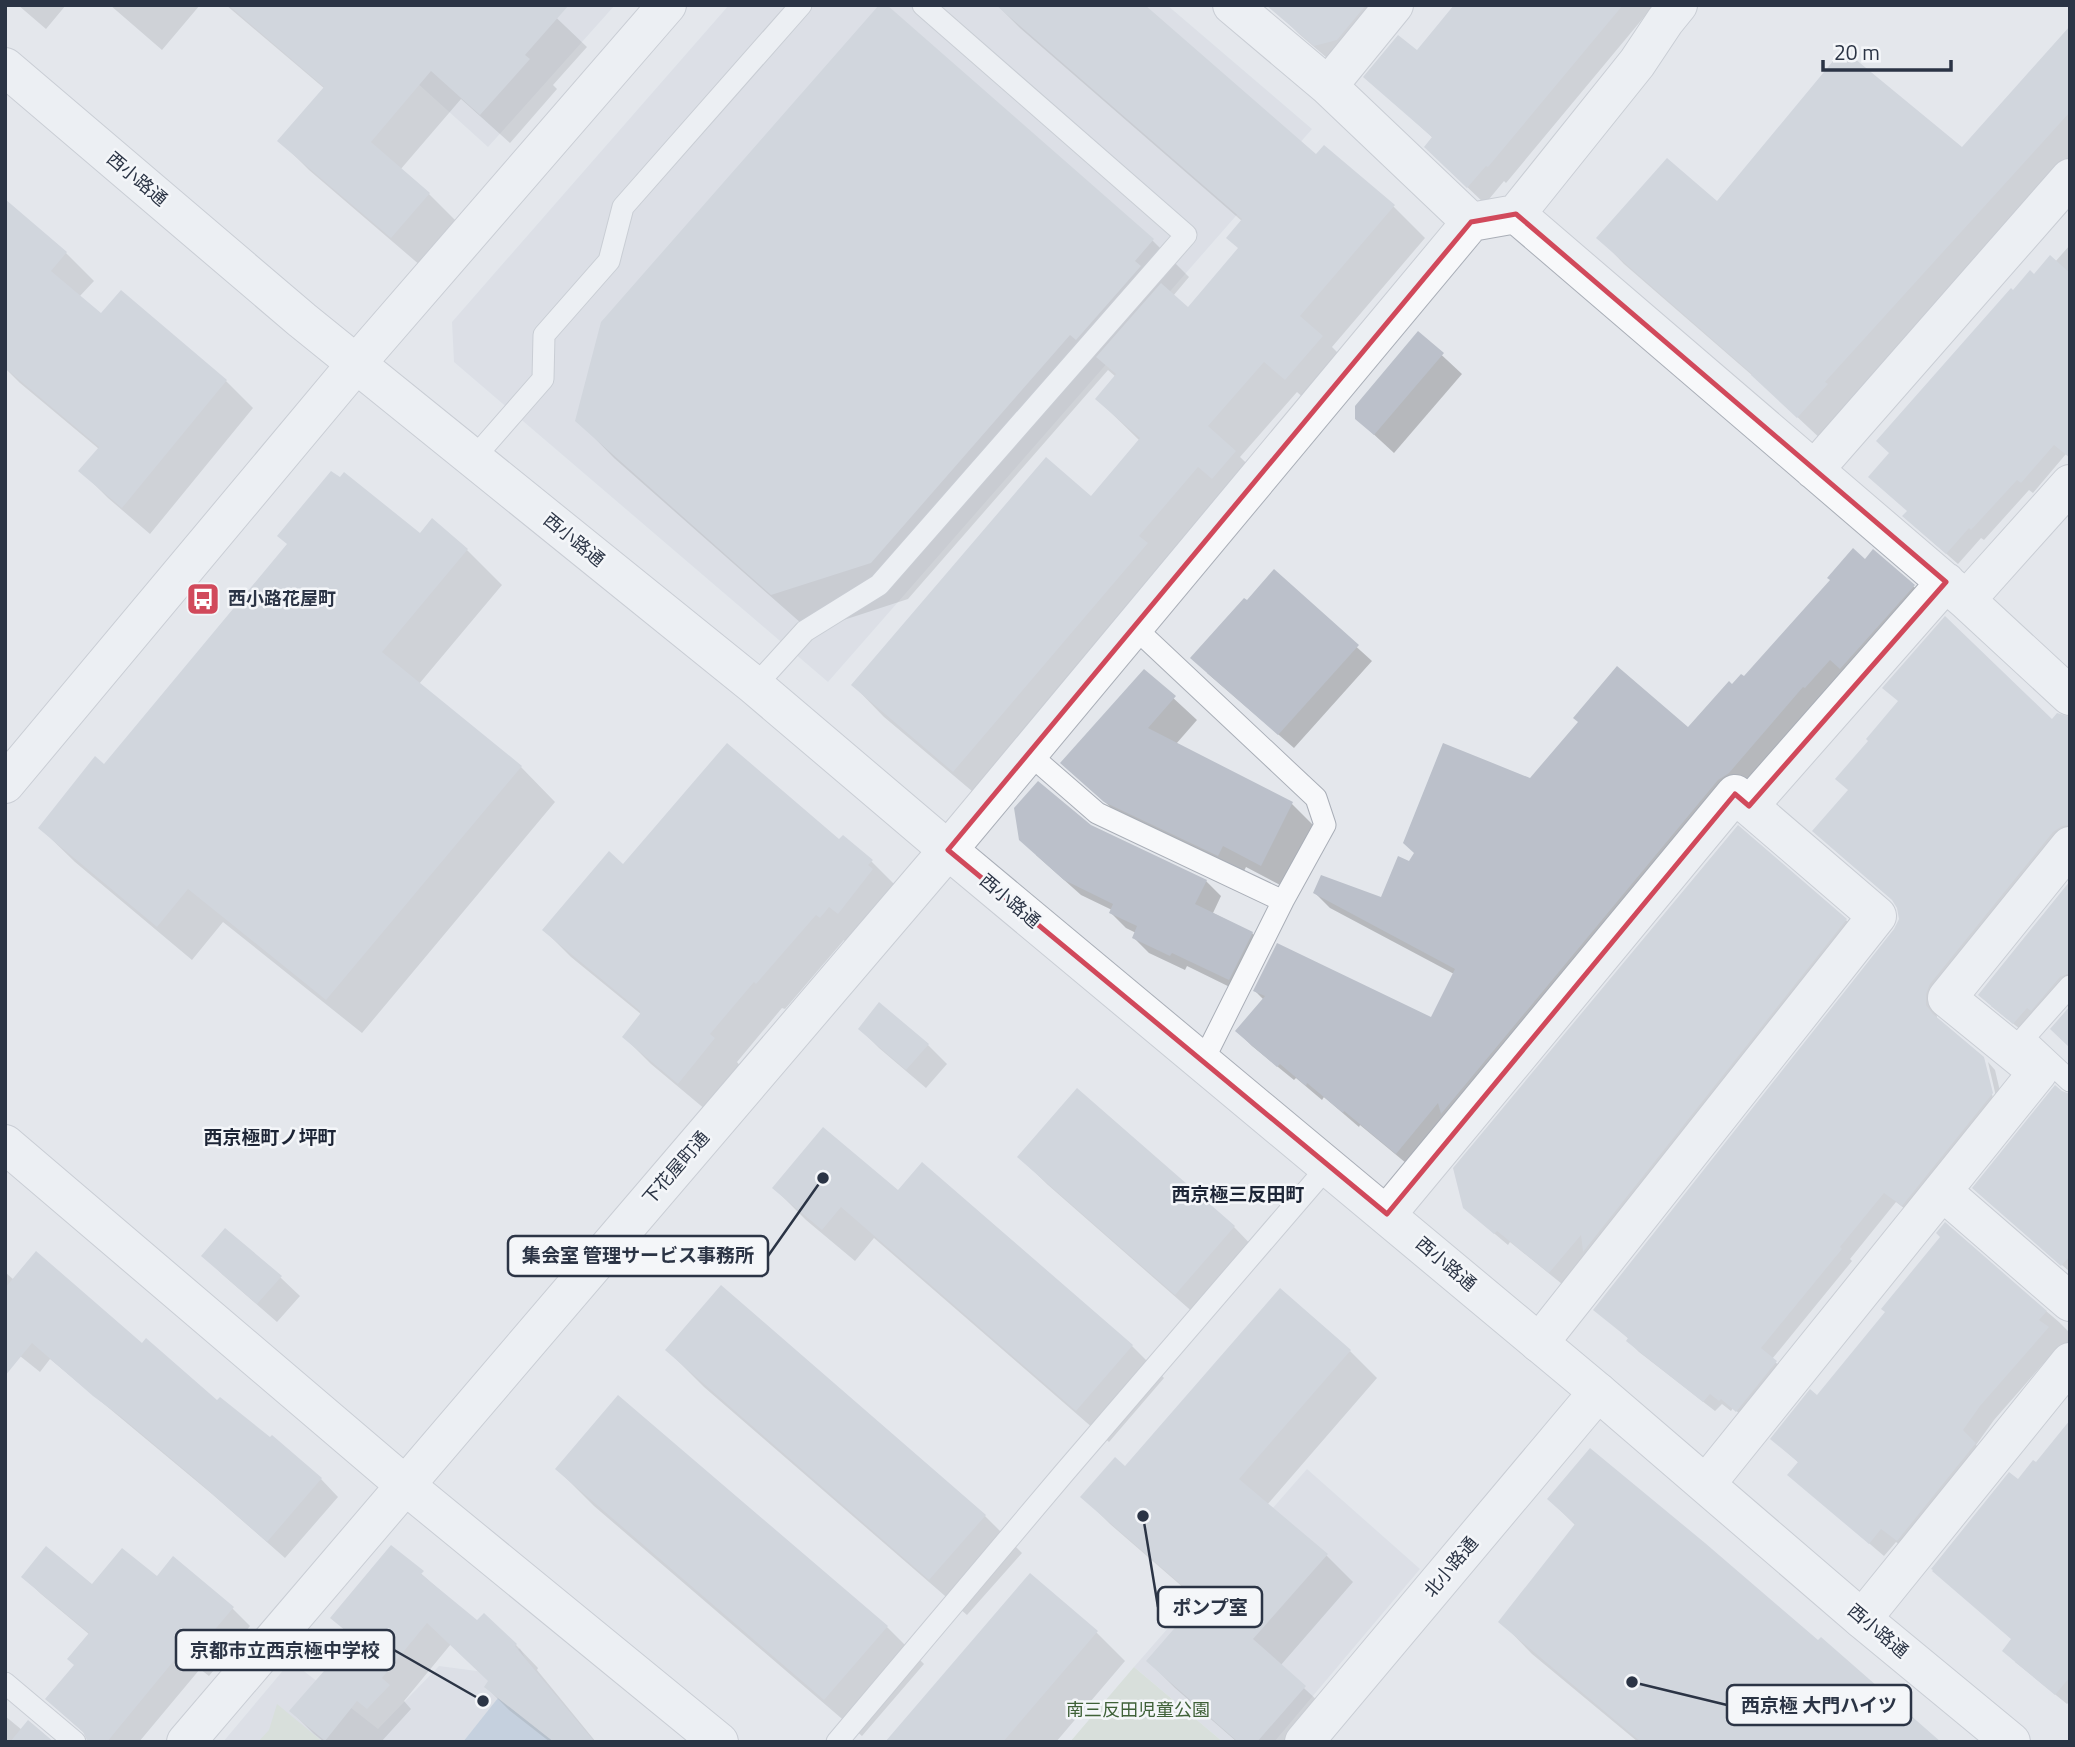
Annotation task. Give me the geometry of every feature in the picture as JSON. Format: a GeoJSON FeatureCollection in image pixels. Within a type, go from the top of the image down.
{"type":"FeatureCollection","features":[{"type":"Feature","properties":{"kind":"street"},"geometry":{"type":"LineString","coordinates":[[5,784],[356,364],[667,5]]}},
{"type":"Feature","properties":{"kind":"street"},"geometry":{"type":"LineString","coordinates":[[1232,5],[1328,86],[1471,222],[1516,214],[1637,63],[1678,5]]}},
{"type":"Feature","properties":{"kind":"street"},"geometry":{"type":"LineString","coordinates":[[1328,86],[1394,5]]}},
{"type":"Feature","properties":{"kind":"street","name":"西小路通"},"geometry":{"type":"LineString","coordinates":[[5,67],[356,364],[755,686],[948,850],[1387,1214],[1862,1619],[2011,1742]]}},
{"type":"Feature","properties":{"kind":"street"},"geometry":{"type":"LineString","coordinates":[[1814,470],[2070,178]]}},
{"type":"Feature","properties":{"kind":"street"},"geometry":{"type":"LineString","coordinates":[[1516,214],[1956,591],[2070,696]]}},
{"type":"Feature","properties":{"kind":"street","name":"下花屋町通"},"geometry":{"type":"LineString","coordinates":[[186,1742],[948,850],[1471,222]]}},
{"type":"Feature","properties":{"kind":"street"},"geometry":{"type":"LineString","coordinates":[[1749,806],[1956,591],[2070,484]]}},
{"type":"Feature","properties":{"kind":"street"},"geometry":{"type":"LineString","coordinates":[[1387,1214],[1735,794],[1877,916],[1539,1342]]}},
{"type":"Feature","properties":{"kind":"street"},"geometry":{"type":"LineString","coordinates":[[1706,1484],[2038,1072],[1947,998],[2070,846]]}},
{"type":"Feature","properties":{"kind":"street"},"geometry":{"type":"LineString","coordinates":[[5,1144],[405,1485],[719,1742]]}},
{"type":"Feature","properties":{"kind":"street"},"geometry":{"type":"LineString","coordinates":[[1942,1191],[2070,1303]]}},
{"type":"Feature","properties":{"kind":"street"},"geometry":{"type":"LineString","coordinates":[[1862,1619],[2070,1362]]}},
{"type":"Feature","properties":{"kind":"street","name":"北小路通"},"geometry":{"type":"LineString","coordinates":[[1304,1742],[1598,1392]]}},
{"type":"Feature","properties":{"kind":"lane"},"geometry":{"type":"LineString","coordinates":[[473,459],[543,379],[544,335],[609,261],[623,207],[801,5]]}},
{"type":"Feature","properties":{"kind":"lane"},"geometry":{"type":"LineString","coordinates":[[755,686],[805,631],[879,585],[1186,235],[923,5]]}},
{"type":"Feature","properties":{"kind":"lane"},"geometry":{"type":"LineString","coordinates":[[1134,627],[1316,798],[1325,825],[1283,901],[1203,1061]]}},
{"type":"Feature","properties":{"kind":"lane"},"geometry":{"type":"LineString","coordinates":[[1028,753],[1097,813],[1283,901]]}},
{"type":"Feature","properties":{"kind":"lane"},"geometry":{"type":"LineString","coordinates":[[2070,986],[2025,1038],[2070,1081]]}},
{"type":"Feature","properties":{"kind":"lane"},"geometry":{"type":"LineString","coordinates":[[837,1742],[1064,1473],[1329,1166]]}},
{"type":"Feature","properties":{"kind":"lane"},"geometry":{"type":"LineString","coordinates":[[5,1683],[75,1742]]}},
{"type":"Feature","properties":{"kind":"highlighted area"},"geometry":{"type":"Polygon","coordinates":[[[1516,214],[1946,582],[1749,806],[1735,794],[1387,1214],[948,850],[1471,222],[1516,214]]]}},
{"type":"Feature","properties":{"kind":"shaded area"},"geometry":{"type":"Polygon","coordinates":[[[331,5],[615,5],[488,147],[331,5]]]}},
{"type":"Feature","properties":{"kind":"shaded area"},"geometry":{"type":"Polygon","coordinates":[[[729,5],[1167,5],[1312,129],[828,682],[454,362],[452,322],[729,5]]]}},
{"type":"Feature","properties":{"kind":"shaded area"},"geometry":{"type":"Polygon","coordinates":[[[1307,1469],[1420,1569],[1274,1742],[1223,1742],[1134,1667],[1307,1469]]]}},
{"type":"Feature","properties":{"kind":"shaded area"},"geometry":{"type":"Polygon","coordinates":[[[520,1648],[525,1658],[595,1742],[223,1742],[291,1661],[378,1729],[439,1666],[492,1673],[520,1648]]]}},
{"type":"Feature","properties":{"kind":"green space","name":"南三反田児童公園"},"geometry":{"type":"Polygon","coordinates":[[[1134,1667],[1223,1742],[1070,1742],[1134,1667]]]}},
{"type":"Feature","properties":{"kind":"green space"},"geometry":{"type":"Polygon","coordinates":[[[277,1704],[323,1742],[258,1742],[269,1730],[277,1704]]]}},
{"type":"Feature","properties":{"kind":"water"},"geometry":{"type":"Polygon","coordinates":[[[498,1698],[554,1742],[463,1742],[498,1698]]]}},
{"type":"Feature","properties":{"kind":"building"},"geometry":{"type":"Polygon","coordinates":[[[228,5],[569,5],[525,55],[530,59],[480,115],[431,71],[371,142],[430,193],[391,238],[277,141],[324,87],[228,5]]]}},
{"type":"Feature","properties":{"kind":"building"},"geometry":{"type":"Polygon","coordinates":[[[879,5],[887,5],[1154,239],[1135,261],[1141,266],[1076,340],[1070,335],[871,563],[771,595],[575,421],[601,322],[879,5]]]}},
{"type":"Feature","properties":{"kind":"building"},"geometry":{"type":"Polygon","coordinates":[[[996,5],[1145,5],[1316,154],[1324,145],[1395,205],[1300,316],[1323,336],[1285,380],[1264,362],[1208,426],[1236,451],[1212,479],[1198,467],[1139,536],[1148,543],[953,772],[851,685],[1046,457],[1091,496],[1140,438],[1095,399],[1116,374],[1096,357],[1161,283],[1188,307],[1238,248],[1226,238],[1242,219],[996,5]]]}},
{"type":"Feature","properties":{"kind":"building"},"geometry":{"type":"Polygon","coordinates":[[[1266,5],[1366,5],[1337,40],[1314,46],[1266,5]]]}},
{"type":"Feature","properties":{"kind":"building"},"geometry":{"type":"Polygon","coordinates":[[[1454,5],[1623,5],[1488,167],[1486,166],[1467,188],[1424,147],[1432,137],[1363,77],[1398,35],[1417,50],[1454,5]]]}},
{"type":"Feature","properties":{"kind":"building"},"geometry":{"type":"Polygon","coordinates":[[[2070,26],[2070,112],[1825,382],[1828,384],[1797,418],[1752,374],[1596,238],[1667,158],[1717,201],[1843,49],[1962,147],[2070,26]]]}},
{"type":"Feature","properties":{"kind":"building"},"geometry":{"type":"Polygon","coordinates":[[[5,199],[67,252],[51,271],[101,313],[121,290],[227,380],[122,508],[78,471],[99,447],[5,368],[5,199]]]}},
{"type":"Feature","properties":{"kind":"building"},"geometry":{"type":"Polygon","coordinates":[[[2050,255],[2070,273],[2070,458],[2054,445],[2021,483],[2017,480],[1946,554],[1902,516],[1907,511],[1868,477],[1889,453],[1876,441],[2011,288],[2013,290],[2030,270],[2034,274],[2050,255]]]}},
{"type":"Feature","properties":{"kind":"building"},"geometry":{"type":"Polygon","coordinates":[[[1418,331],[1444,353],[1374,435],[1355,419],[1355,406],[1418,331]]]}},
{"type":"Feature","properties":{"kind":"building"},"geometry":{"type":"Polygon","coordinates":[[[331,471],[340,477],[344,472],[420,533],[432,518],[468,549],[382,652],[522,766],[326,1000],[188,889],[157,927],[38,828],[95,756],[104,764],[287,544],[277,536],[331,471]]]}},
{"type":"Feature","properties":{"kind":"building"},"geometry":{"type":"Polygon","coordinates":[[[1853,548],[1865,559],[1873,549],[1915,585],[1840,669],[1830,660],[1805,688],[1803,687],[1729,773],[1718,780],[1441,1114],[1438,1103],[1396,1154],[1307,1083],[1306,1086],[1280,1064],[1277,1067],[1235,1031],[1265,996],[1253,991],[1277,943],[1431,1017],[1455,969],[1313,893],[1321,875],[1381,897],[1398,856],[1409,861],[1414,853],[1403,843],[1443,743],[1530,778],[1578,722],[1573,718],[1617,666],[1688,727],[1729,681],[1732,684],[1741,674],[1744,676],[1830,580],[1827,578],[1853,548]]]}},
{"type":"Feature","properties":{"kind":"building"},"geometry":{"type":"Polygon","coordinates":[[[1274,569],[1359,645],[1278,735],[1190,658],[1274,569]]]}},
{"type":"Feature","properties":{"kind":"building"},"geometry":{"type":"Polygon","coordinates":[[[1945,616],[2052,719],[2057,713],[2070,717],[2070,825],[2062,826],[2053,832],[1930,984],[1926,994],[1926,1005],[1933,1014],[1984,1057],[1993,1093],[1902,1206],[1884,1193],[1840,1247],[1842,1249],[1761,1348],[1777,1361],[1736,1412],[1721,1399],[1719,1401],[1710,1394],[1703,1402],[1626,1341],[1628,1338],[1593,1310],[1894,929],[1899,919],[1892,900],[1812,831],[1848,790],[1835,779],[1898,701],[1882,688],[1945,616]]]}},
{"type":"Feature","properties":{"kind":"building"},"geometry":{"type":"Polygon","coordinates":[[[1144,669],[1176,696],[1148,728],[1293,802],[1261,866],[1223,846],[1218,856],[1104,802],[1060,763],[1144,669]]]}},
{"type":"Feature","properties":{"kind":"building"},"geometry":{"type":"Polygon","coordinates":[[[727,743],[839,839],[843,835],[873,860],[868,865],[873,869],[838,914],[829,907],[820,918],[816,915],[756,984],[754,982],[710,1034],[715,1038],[678,1084],[622,1037],[640,1011],[542,930],[609,851],[623,864],[727,743]]]}},
{"type":"Feature","properties":{"kind":"building"},"geometry":{"type":"Polygon","coordinates":[[[1038,781],[1091,825],[1207,880],[1195,904],[1253,932],[1229,980],[1172,953],[1170,956],[1132,938],[1137,926],[1109,913],[1113,904],[1064,880],[1019,840],[1014,808],[1038,781]]]}},
{"type":"Feature","properties":{"kind":"building"},"geometry":{"type":"Polygon","coordinates":[[[1738,825],[1847,919],[1583,1252],[1581,1235],[1549,1273],[1497,1231],[1494,1234],[1463,1208],[1453,1168],[1738,825]]]}},
{"type":"Feature","properties":{"kind":"building"},"geometry":{"type":"Polygon","coordinates":[[[2070,881],[2070,973],[2060,977],[2031,1011],[2027,1008],[2013,1024],[1978,995],[2070,881]]]}},
{"type":"Feature","properties":{"kind":"building"},"geometry":{"type":"Polygon","coordinates":[[[879,1002],[929,1044],[906,1070],[858,1029],[879,1002]]]}},
{"type":"Feature","properties":{"kind":"building"},"geometry":{"type":"Polygon","coordinates":[[[2070,1006],[2070,1048],[2050,1029],[2070,1006]]]}},
{"type":"Feature","properties":{"kind":"building"},"geometry":{"type":"Polygon","coordinates":[[[2055,1085],[2070,1094],[2070,1256],[2061,1266],[1972,1188],[2055,1085]]]}},
{"type":"Feature","properties":{"kind":"building"},"geometry":{"type":"Polygon","coordinates":[[[1077,1088],[1235,1226],[1175,1295],[1017,1157],[1077,1088]]]}},
{"type":"Feature","properties":{"kind":"building"},"geometry":{"type":"Polygon","coordinates":[[[823,1127],[898,1190],[922,1162],[1133,1345],[1076,1411],[841,1207],[822,1230],[772,1188],[823,1127]]]}},
{"type":"Feature","properties":{"kind":"building"},"geometry":{"type":"Polygon","coordinates":[[[1945,1222],[2047,1311],[2039,1320],[2049,1327],[1980,1406],[1963,1430],[1976,1443],[1897,1541],[1881,1529],[1869,1544],[1787,1475],[1798,1462],[1770,1439],[1810,1389],[1817,1395],[1885,1312],[1881,1309],[1940,1237],[1936,1233],[1945,1222]]]}},
{"type":"Feature","properties":{"kind":"building"},"geometry":{"type":"Polygon","coordinates":[[[225,1228],[282,1276],[257,1304],[201,1256],[225,1228]]]}},
{"type":"Feature","properties":{"kind":"building"},"geometry":{"type":"Polygon","coordinates":[[[36,1251],[142,1343],[146,1338],[217,1400],[220,1397],[270,1437],[272,1435],[322,1478],[267,1542],[32,1343],[5,1376],[5,1288],[36,1251]]]}},
{"type":"Feature","properties":{"kind":"building"},"geometry":{"type":"Polygon","coordinates":[[[721,1285],[986,1515],[929,1580],[665,1350],[721,1285]]]}},
{"type":"Feature","properties":{"kind":"building"},"geometry":{"type":"Polygon","coordinates":[[[1280,1288],[1351,1350],[1239,1479],[1328,1554],[1253,1639],[1306,1686],[1257,1742],[1238,1742],[1146,1661],[1199,1600],[1080,1497],[1115,1457],[1125,1466],[1280,1288]]]}},
{"type":"Feature","properties":{"kind":"building"},"geometry":{"type":"Polygon","coordinates":[[[618,1395],[888,1626],[824,1700],[555,1469],[618,1395]]]}},
{"type":"Feature","properties":{"kind":"building"},"geometry":{"type":"Polygon","coordinates":[[[2070,1420],[2070,1677],[2055,1695],[2002,1651],[2011,1639],[1931,1569],[2009,1472],[2018,1479],[2033,1460],[2036,1462],[2070,1420]]]}},
{"type":"Feature","properties":{"kind":"building"},"geometry":{"type":"Polygon","coordinates":[[[1590,1448],[1818,1640],[1821,1637],[1941,1742],[1641,1742],[1498,1622],[1575,1524],[1547,1499],[1590,1448]]]}},
{"type":"Feature","properties":{"kind":"building"},"geometry":{"type":"Polygon","coordinates":[[[391,1545],[424,1571],[421,1574],[477,1620],[484,1613],[517,1644],[515,1646],[595,1742],[554,1742],[484,1687],[488,1681],[427,1623],[382,1678],[390,1685],[367,1709],[357,1701],[325,1741],[289,1711],[352,1636],[330,1618],[391,1545]]]}},
{"type":"Feature","properties":{"kind":"building"},"geometry":{"type":"Polygon","coordinates":[[[46,1546],[92,1584],[122,1548],[157,1576],[173,1556],[234,1607],[190,1659],[181,1652],[107,1742],[88,1742],[83,1732],[45,1699],[74,1665],[67,1659],[89,1633],[21,1577],[46,1546]]]}},
{"type":"Feature","properties":{"kind":"building"},"geometry":{"type":"Polygon","coordinates":[[[1030,1573],[1098,1631],[1003,1742],[885,1742],[1030,1573]]]}},
{"type":"Feature","properties":{"kind":"building"},"geometry":{"type":"Polygon","coordinates":[[[28,1720],[54,1742],[10,1742],[28,1720]]]}},
{"type":"Feature","properties":{"kind":"place","name":"西小路花屋町"},"geometry":{"type":"Point","coordinates":[203,599]}},
{"type":"Feature","properties":{"kind":"place","name":"集会室 管理サービス事務所"},"geometry":{"type":"Point","coordinates":[823,1178]}},
{"type":"Feature","properties":{"kind":"place","name":"ポンプ室"},"geometry":{"type":"Point","coordinates":[1143,1516]}},
{"type":"Feature","properties":{"kind":"place","name":"西京極 大門ハイツ"},"geometry":{"type":"Point","coordinates":[1632,1682]}},
{"type":"Feature","properties":{"kind":"place","name":"京都市立西京極中学校"},"geometry":{"type":"Point","coordinates":[483,1701]}},
{"type":"Feature","properties":{"kind":"district","name":"西京極町ノ坪町"},"geometry":{"type":"Point","coordinates":[270,1137]}},
{"type":"Feature","properties":{"kind":"district","name":"西京極三反田町"},"geometry":{"type":"Point","coordinates":[1238,1194]}}]}
